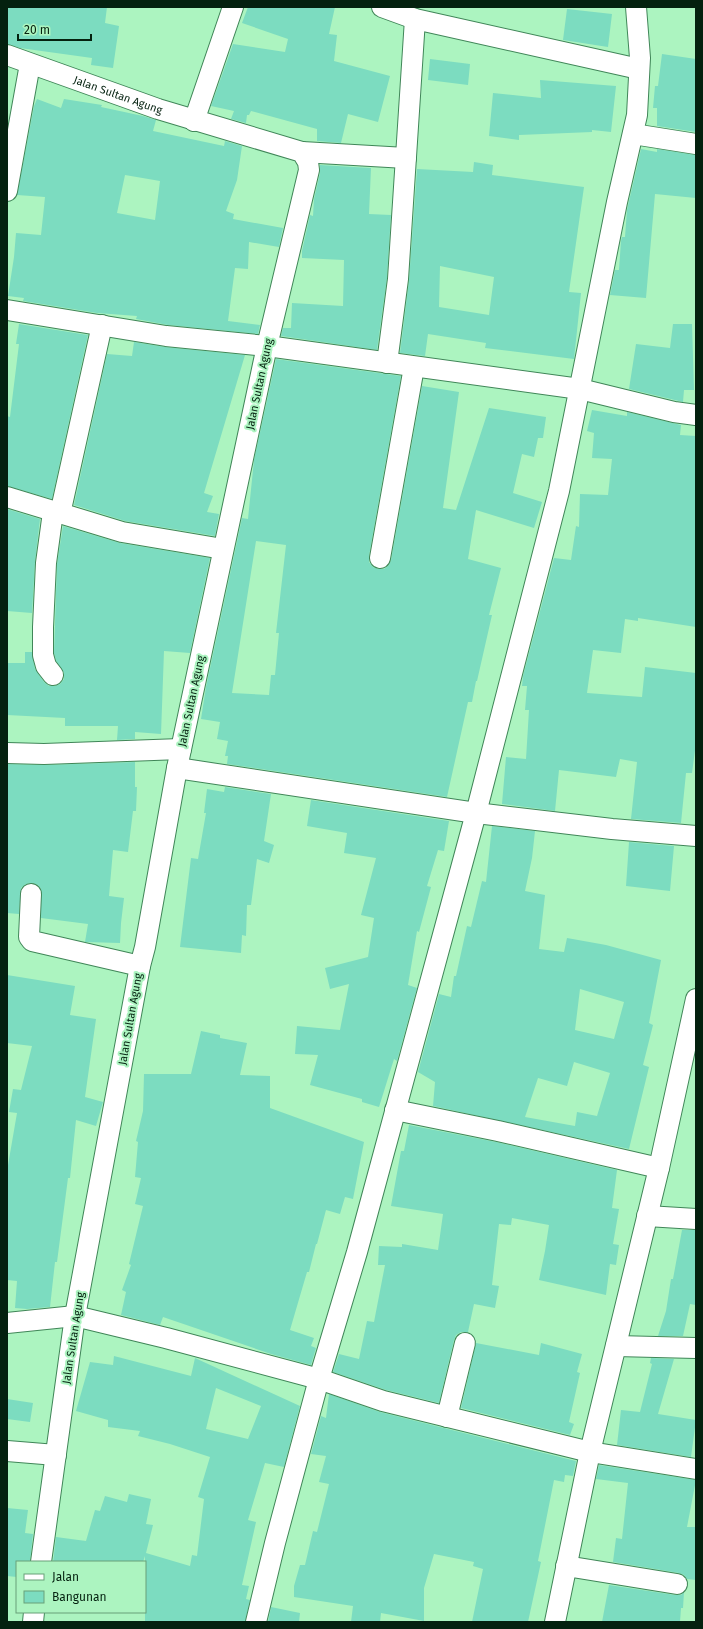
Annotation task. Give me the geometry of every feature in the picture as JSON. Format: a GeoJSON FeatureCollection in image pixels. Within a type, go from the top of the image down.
{"type":"FeatureCollection","features":[{"type":"Feature","properties":{"kind":"street"},"geometry":{"type":"LineString","coordinates":[[194,120],[233,7]]}},
{"type":"Feature","properties":{"kind":"street"},"geometry":{"type":"LineString","coordinates":[[382,7],[414,19],[639,70]]}},
{"type":"Feature","properties":{"kind":"street"},"geometry":{"type":"LineString","coordinates":[[256,1622],[275,1543],[319,1379],[357,1252],[476,813],[559,491],[617,202],[637,115],[640,58],[636,7]]}},
{"type":"Feature","properties":{"kind":"street"},"geometry":{"type":"LineString","coordinates":[[387,363],[398,279],[414,19]]}},
{"type":"Feature","properties":{"kind":"street","name":"Jalan Sultan Agung"},"geometry":{"type":"LineString","coordinates":[[7,55],[194,120],[302,152],[308,162],[309,170],[267,346],[179,759],[76,1316],[41,1561]]}},
{"type":"Feature","properties":{"kind":"street"},"geometry":{"type":"LineString","coordinates":[[7,191],[30,64]]}},
{"type":"Feature","properties":{"kind":"street"},"geometry":{"type":"LineString","coordinates":[[633,134],[696,144]]}},
{"type":"Feature","properties":{"kind":"street"},"geometry":{"type":"LineString","coordinates":[[302,152],[406,158]]}},
{"type":"Feature","properties":{"kind":"street"},"geometry":{"type":"LineString","coordinates":[[7,316],[7,310],[166,336],[267,346],[580,389],[674,412],[696,415]]}},
{"type":"Feature","properties":{"kind":"street"},"geometry":{"type":"LineString","coordinates":[[53,675],[46,666],[43,655],[46,563],[56,513],[102,325]]}},
{"type":"Feature","properties":{"kind":"street"},"geometry":{"type":"LineString","coordinates":[[380,558],[414,367]]}},
{"type":"Feature","properties":{"kind":"street"},"geometry":{"type":"LineString","coordinates":[[7,498],[122,532],[223,550]]}},
{"type":"Feature","properties":{"kind":"street"},"geometry":{"type":"LineString","coordinates":[[7,753],[179,759],[476,813],[612,829],[696,836]]}},
{"type":"Feature","properties":{"kind":"street"},"geometry":{"type":"LineString","coordinates":[[31,894],[28,937],[32,941],[140,966]]}},
{"type":"Feature","properties":{"kind":"street"},"geometry":{"type":"LineString","coordinates":[[555,1622],[590,1452],[659,1168],[696,999]]}},
{"type":"Feature","properties":{"kind":"street"},"geometry":{"type":"LineString","coordinates":[[395,1110],[498,1131],[659,1168]]}},
{"type":"Feature","properties":{"kind":"street"},"geometry":{"type":"LineString","coordinates":[[647,1216],[696,1219]]}},
{"type":"Feature","properties":{"kind":"street"},"geometry":{"type":"LineString","coordinates":[[7,1323],[76,1316],[166,1338],[319,1379],[383,1401],[447,1417],[590,1452],[696,1469]]}},
{"type":"Feature","properties":{"kind":"street"},"geometry":{"type":"LineString","coordinates":[[447,1417],[464,1343]]}},
{"type":"Feature","properties":{"kind":"street"},"geometry":{"type":"LineString","coordinates":[[616,1346],[696,1348]]}},
{"type":"Feature","properties":{"kind":"street"},"geometry":{"type":"LineString","coordinates":[[7,1451],[56,1455]]}},
{"type":"Feature","properties":{"kind":"street"},"geometry":{"type":"LineString","coordinates":[[566,1566],[677,1584]]}},
{"type":"Feature","properties":{"kind":"building"},"geometry":{"type":"Polygon","coordinates":[[[7,7],[107,7],[105,23],[119,26],[113,68],[91,65],[92,58],[20,48],[7,44],[7,7]]]}},
{"type":"Feature","properties":{"kind":"building"},"geometry":{"type":"Polygon","coordinates":[[[248,7],[335,7],[329,34],[337,35],[334,61],[390,76],[378,122],[348,114],[341,143],[317,141],[317,129],[251,111],[249,115],[247,115],[246,123],[231,119],[234,111],[211,106],[233,44],[285,52],[288,39],[242,23],[248,7]]]}},
{"type":"Feature","properties":{"kind":"building"},"geometry":{"type":"Polygon","coordinates":[[[567,9],[612,14],[608,47],[563,40],[567,9]]]}},
{"type":"Feature","properties":{"kind":"building"},"geometry":{"type":"Polygon","coordinates":[[[662,54],[696,59],[696,132],[657,126],[657,108],[653,108],[655,86],[658,86],[662,54]]]}},
{"type":"Feature","properties":{"kind":"building"},"geometry":{"type":"Polygon","coordinates":[[[430,59],[470,64],[468,85],[428,80],[430,59]]]}},
{"type":"Feature","properties":{"kind":"building"},"geometry":{"type":"Polygon","coordinates":[[[540,80],[616,86],[611,132],[592,130],[592,132],[519,135],[519,140],[489,136],[493,93],[541,98],[540,80]]]}},
{"type":"Feature","properties":{"kind":"building"},"geometry":{"type":"Polygon","coordinates":[[[37,99],[61,108],[64,99],[102,105],[101,107],[156,120],[153,131],[224,146],[225,141],[242,146],[237,180],[226,211],[234,214],[233,219],[283,228],[279,247],[249,242],[248,269],[235,268],[228,321],[260,325],[258,334],[168,325],[136,319],[137,316],[97,313],[23,301],[24,298],[8,296],[16,233],[41,235],[45,197],[17,195],[34,106],[37,99]],[[125,175],[117,213],[155,220],[160,181],[125,175]]]}},
{"type":"Feature","properties":{"kind":"building"},"geometry":{"type":"Polygon","coordinates":[[[641,149],[657,152],[657,149],[696,155],[696,198],[655,194],[646,298],[610,295],[615,270],[619,270],[621,241],[622,237],[625,237],[627,210],[641,149]]]}},
{"type":"Feature","properties":{"kind":"building"},"geometry":{"type":"Polygon","coordinates":[[[474,162],[493,165],[492,175],[584,187],[569,292],[581,293],[574,359],[485,348],[486,343],[428,334],[425,356],[400,353],[409,280],[417,169],[473,172],[474,162]],[[440,266],[439,307],[489,315],[494,277],[440,266]]]}},
{"type":"Feature","properties":{"kind":"building"},"geometry":{"type":"Polygon","coordinates":[[[320,165],[371,168],[369,214],[391,215],[387,278],[377,350],[281,336],[283,328],[291,328],[292,303],[343,306],[344,260],[302,258],[302,251],[310,215],[313,216],[314,199],[320,173],[320,165]]]}},
{"type":"Feature","properties":{"kind":"building"},"geometry":{"type":"Polygon","coordinates":[[[19,324],[88,335],[52,499],[7,486],[7,416],[10,417],[19,344],[16,344],[19,324]]]}},
{"type":"Feature","properties":{"kind":"building"},"geometry":{"type":"Polygon","coordinates":[[[673,324],[692,324],[694,390],[684,390],[683,402],[629,389],[636,344],[670,348],[673,324]]]}},
{"type":"Feature","properties":{"kind":"building"},"geometry":{"type":"Polygon","coordinates":[[[134,342],[165,347],[245,355],[204,493],[213,496],[207,512],[219,514],[215,536],[125,521],[74,505],[107,354],[132,356],[134,342]]]}},
{"type":"Feature","properties":{"kind":"building"},"geometry":{"type":"Polygon","coordinates":[[[276,359],[401,376],[369,556],[369,562],[373,567],[384,569],[389,565],[391,560],[422,386],[459,392],[443,508],[456,510],[489,408],[546,417],[543,438],[538,438],[534,457],[522,454],[513,493],[542,502],[534,528],[476,510],[468,559],[501,568],[489,615],[492,615],[477,681],[472,702],[468,702],[447,797],[227,764],[228,756],[225,756],[228,741],[217,739],[220,722],[201,719],[206,687],[242,518],[248,519],[254,460],[276,359]],[[256,541],[232,693],[269,695],[271,675],[275,675],[279,633],[276,633],[286,545],[256,541]]]}},
{"type":"Feature","properties":{"kind":"building"},"geometry":{"type":"Polygon","coordinates":[[[592,410],[627,416],[627,412],[681,425],[680,435],[696,436],[696,627],[638,618],[638,621],[625,619],[621,653],[593,650],[587,693],[642,697],[645,667],[696,673],[696,743],[692,773],[686,773],[681,823],[631,819],[637,762],[620,759],[616,777],[559,770],[555,811],[502,804],[506,757],[526,759],[529,710],[525,710],[527,686],[522,686],[523,676],[554,558],[571,560],[576,526],[579,527],[580,494],[608,495],[612,459],[592,458],[594,433],[587,431],[592,410]]]}},
{"type":"Feature","properties":{"kind":"building"},"geometry":{"type":"Polygon","coordinates":[[[7,509],[40,519],[35,562],[32,613],[7,611],[7,509]]]}},
{"type":"Feature","properties":{"kind":"building"},"geometry":{"type":"Polygon","coordinates":[[[63,526],[120,543],[210,558],[190,653],[164,651],[161,734],[135,732],[135,739],[117,740],[118,726],[65,726],[65,718],[7,715],[7,663],[25,663],[25,652],[32,652],[35,669],[44,682],[49,686],[55,686],[60,684],[64,679],[64,673],[56,661],[54,653],[57,564],[63,526]]]}},
{"type":"Feature","properties":{"kind":"building"},"geometry":{"type":"Polygon","coordinates":[[[135,762],[135,787],[137,787],[136,811],[133,811],[128,852],[113,850],[109,896],[124,898],[120,943],[85,942],[88,924],[41,918],[41,889],[38,885],[32,883],[26,884],[21,888],[19,914],[7,913],[7,764],[44,765],[135,762]]]}},
{"type":"Feature","properties":{"kind":"building"},"geometry":{"type":"Polygon","coordinates":[[[225,787],[271,794],[264,841],[274,845],[269,863],[257,859],[251,905],[247,905],[246,936],[242,935],[241,953],[180,947],[191,858],[198,859],[206,813],[204,813],[207,789],[224,792],[225,787]]]}},
{"type":"Feature","properties":{"kind":"building"},"geometry":{"type":"Polygon","coordinates":[[[311,800],[449,821],[444,851],[438,850],[427,886],[431,887],[419,932],[417,931],[408,985],[417,988],[397,1061],[394,1059],[379,1107],[362,1102],[362,1099],[310,1085],[318,1055],[295,1054],[297,1026],[340,1030],[349,984],[330,989],[325,968],[368,957],[374,918],[361,915],[376,858],[344,853],[347,833],[307,826],[311,800]]]}},
{"type":"Feature","properties":{"kind":"building"},"geometry":{"type":"Polygon","coordinates":[[[492,826],[535,831],[532,858],[525,891],[545,895],[539,949],[564,952],[567,938],[606,945],[661,960],[649,1023],[653,1025],[643,1065],[649,1067],[629,1149],[433,1106],[435,1082],[418,1072],[439,994],[451,997],[454,976],[456,976],[467,926],[471,927],[482,881],[486,882],[492,826]],[[580,989],[575,1030],[614,1039],[624,1002],[580,989]],[[574,1062],[567,1086],[538,1078],[525,1117],[575,1126],[577,1112],[597,1116],[610,1073],[574,1062]]]}},
{"type":"Feature","properties":{"kind":"building"},"geometry":{"type":"Polygon","coordinates":[[[629,842],[674,846],[670,891],[626,886],[629,842]]]}},
{"type":"Feature","properties":{"kind":"building"},"geometry":{"type":"Polygon","coordinates":[[[7,975],[75,986],[70,1015],[96,1019],[85,1097],[103,1102],[96,1126],[76,1120],[70,1178],[68,1178],[57,1262],[55,1262],[50,1307],[27,1309],[15,1308],[17,1281],[7,1280],[7,1171],[17,1113],[9,1112],[13,1089],[21,1090],[32,1046],[7,1043],[7,975]]]}},
{"type":"Feature","properties":{"kind":"building"},"geometry":{"type":"Polygon","coordinates":[[[201,1031],[220,1035],[220,1038],[247,1043],[240,1075],[270,1076],[270,1108],[364,1142],[353,1199],[345,1197],[340,1214],[326,1210],[309,1272],[307,1272],[290,1330],[314,1338],[311,1346],[316,1348],[311,1365],[271,1354],[163,1317],[160,1325],[121,1315],[126,1292],[122,1290],[131,1265],[129,1264],[143,1206],[135,1204],[141,1178],[135,1177],[138,1142],[136,1141],[143,1111],[144,1074],[191,1074],[201,1031]]]}},
{"type":"Feature","properties":{"kind":"building"},"geometry":{"type":"Polygon","coordinates":[[[409,1125],[496,1142],[617,1170],[612,1208],[619,1209],[613,1244],[619,1245],[616,1265],[610,1264],[606,1295],[539,1280],[549,1225],[512,1218],[511,1225],[499,1224],[492,1285],[499,1286],[495,1308],[474,1304],[468,1332],[461,1332],[456,1335],[454,1340],[439,1403],[386,1390],[333,1372],[339,1354],[359,1359],[367,1321],[374,1322],[385,1265],[378,1265],[379,1246],[402,1247],[402,1244],[438,1250],[443,1214],[391,1206],[401,1151],[404,1151],[409,1125]]]}},
{"type":"Feature","properties":{"kind":"building"},"geometry":{"type":"Polygon","coordinates":[[[682,1230],[696,1230],[696,1305],[690,1304],[683,1336],[658,1336],[666,1311],[671,1279],[673,1279],[682,1230]]]}},
{"type":"Feature","properties":{"kind":"building"},"geometry":{"type":"Polygon","coordinates":[[[476,1343],[539,1355],[541,1343],[582,1354],[577,1372],[580,1373],[569,1422],[574,1424],[570,1435],[461,1408],[476,1343]]]}},
{"type":"Feature","properties":{"kind":"building"},"geometry":{"type":"Polygon","coordinates":[[[114,1356],[191,1376],[195,1358],[300,1406],[284,1467],[265,1463],[248,1520],[256,1522],[242,1585],[249,1586],[246,1599],[250,1600],[245,1622],[145,1622],[145,1556],[143,1561],[53,1561],[56,1537],[86,1541],[95,1510],[100,1511],[105,1496],[127,1502],[129,1494],[151,1499],[146,1524],[153,1525],[146,1553],[190,1566],[192,1555],[197,1556],[204,1499],[198,1497],[210,1457],[170,1444],[138,1436],[140,1431],[108,1427],[108,1420],[76,1411],[90,1362],[113,1365],[114,1356]],[[216,1388],[206,1429],[248,1439],[261,1406],[216,1388]]]}},
{"type":"Feature","properties":{"kind":"building"},"geometry":{"type":"Polygon","coordinates":[[[651,1358],[674,1359],[658,1414],[696,1420],[691,1457],[617,1445],[621,1410],[640,1412],[652,1364],[650,1363],[651,1358]]]}},
{"type":"Feature","properties":{"kind":"building"},"geometry":{"type":"Polygon","coordinates":[[[329,1394],[380,1412],[576,1461],[573,1476],[565,1475],[564,1482],[554,1480],[538,1561],[541,1562],[528,1622],[472,1622],[483,1569],[473,1566],[474,1562],[434,1554],[424,1588],[424,1621],[381,1613],[380,1622],[351,1622],[353,1606],[294,1597],[294,1586],[300,1565],[305,1565],[313,1531],[317,1532],[329,1484],[319,1482],[326,1456],[311,1454],[321,1416],[326,1418],[329,1394]]]}},
{"type":"Feature","properties":{"kind":"building"},"geometry":{"type":"Polygon","coordinates":[[[7,1399],[33,1403],[30,1422],[7,1419],[7,1399]]]}},
{"type":"Feature","properties":{"kind":"building"},"geometry":{"type":"Polygon","coordinates":[[[599,1465],[696,1480],[687,1527],[696,1527],[696,1580],[687,1579],[684,1575],[679,1573],[613,1562],[616,1538],[622,1539],[628,1483],[596,1479],[599,1465]]]}},
{"type":"Feature","properties":{"kind":"building"},"geometry":{"type":"Polygon","coordinates":[[[7,1508],[28,1510],[25,1533],[33,1534],[30,1561],[16,1561],[16,1577],[7,1576],[7,1508]]]}},
{"type":"Feature","properties":{"kind":"building"},"geometry":{"type":"Polygon","coordinates":[[[609,1585],[675,1595],[681,1595],[684,1592],[680,1622],[602,1622],[609,1585]]]}},
{"type":"Feature","properties":{"kind":"building"},"geometry":{"type":"Polygon","coordinates":[[[271,1607],[300,1613],[299,1622],[268,1622],[271,1607]]]}}]}
